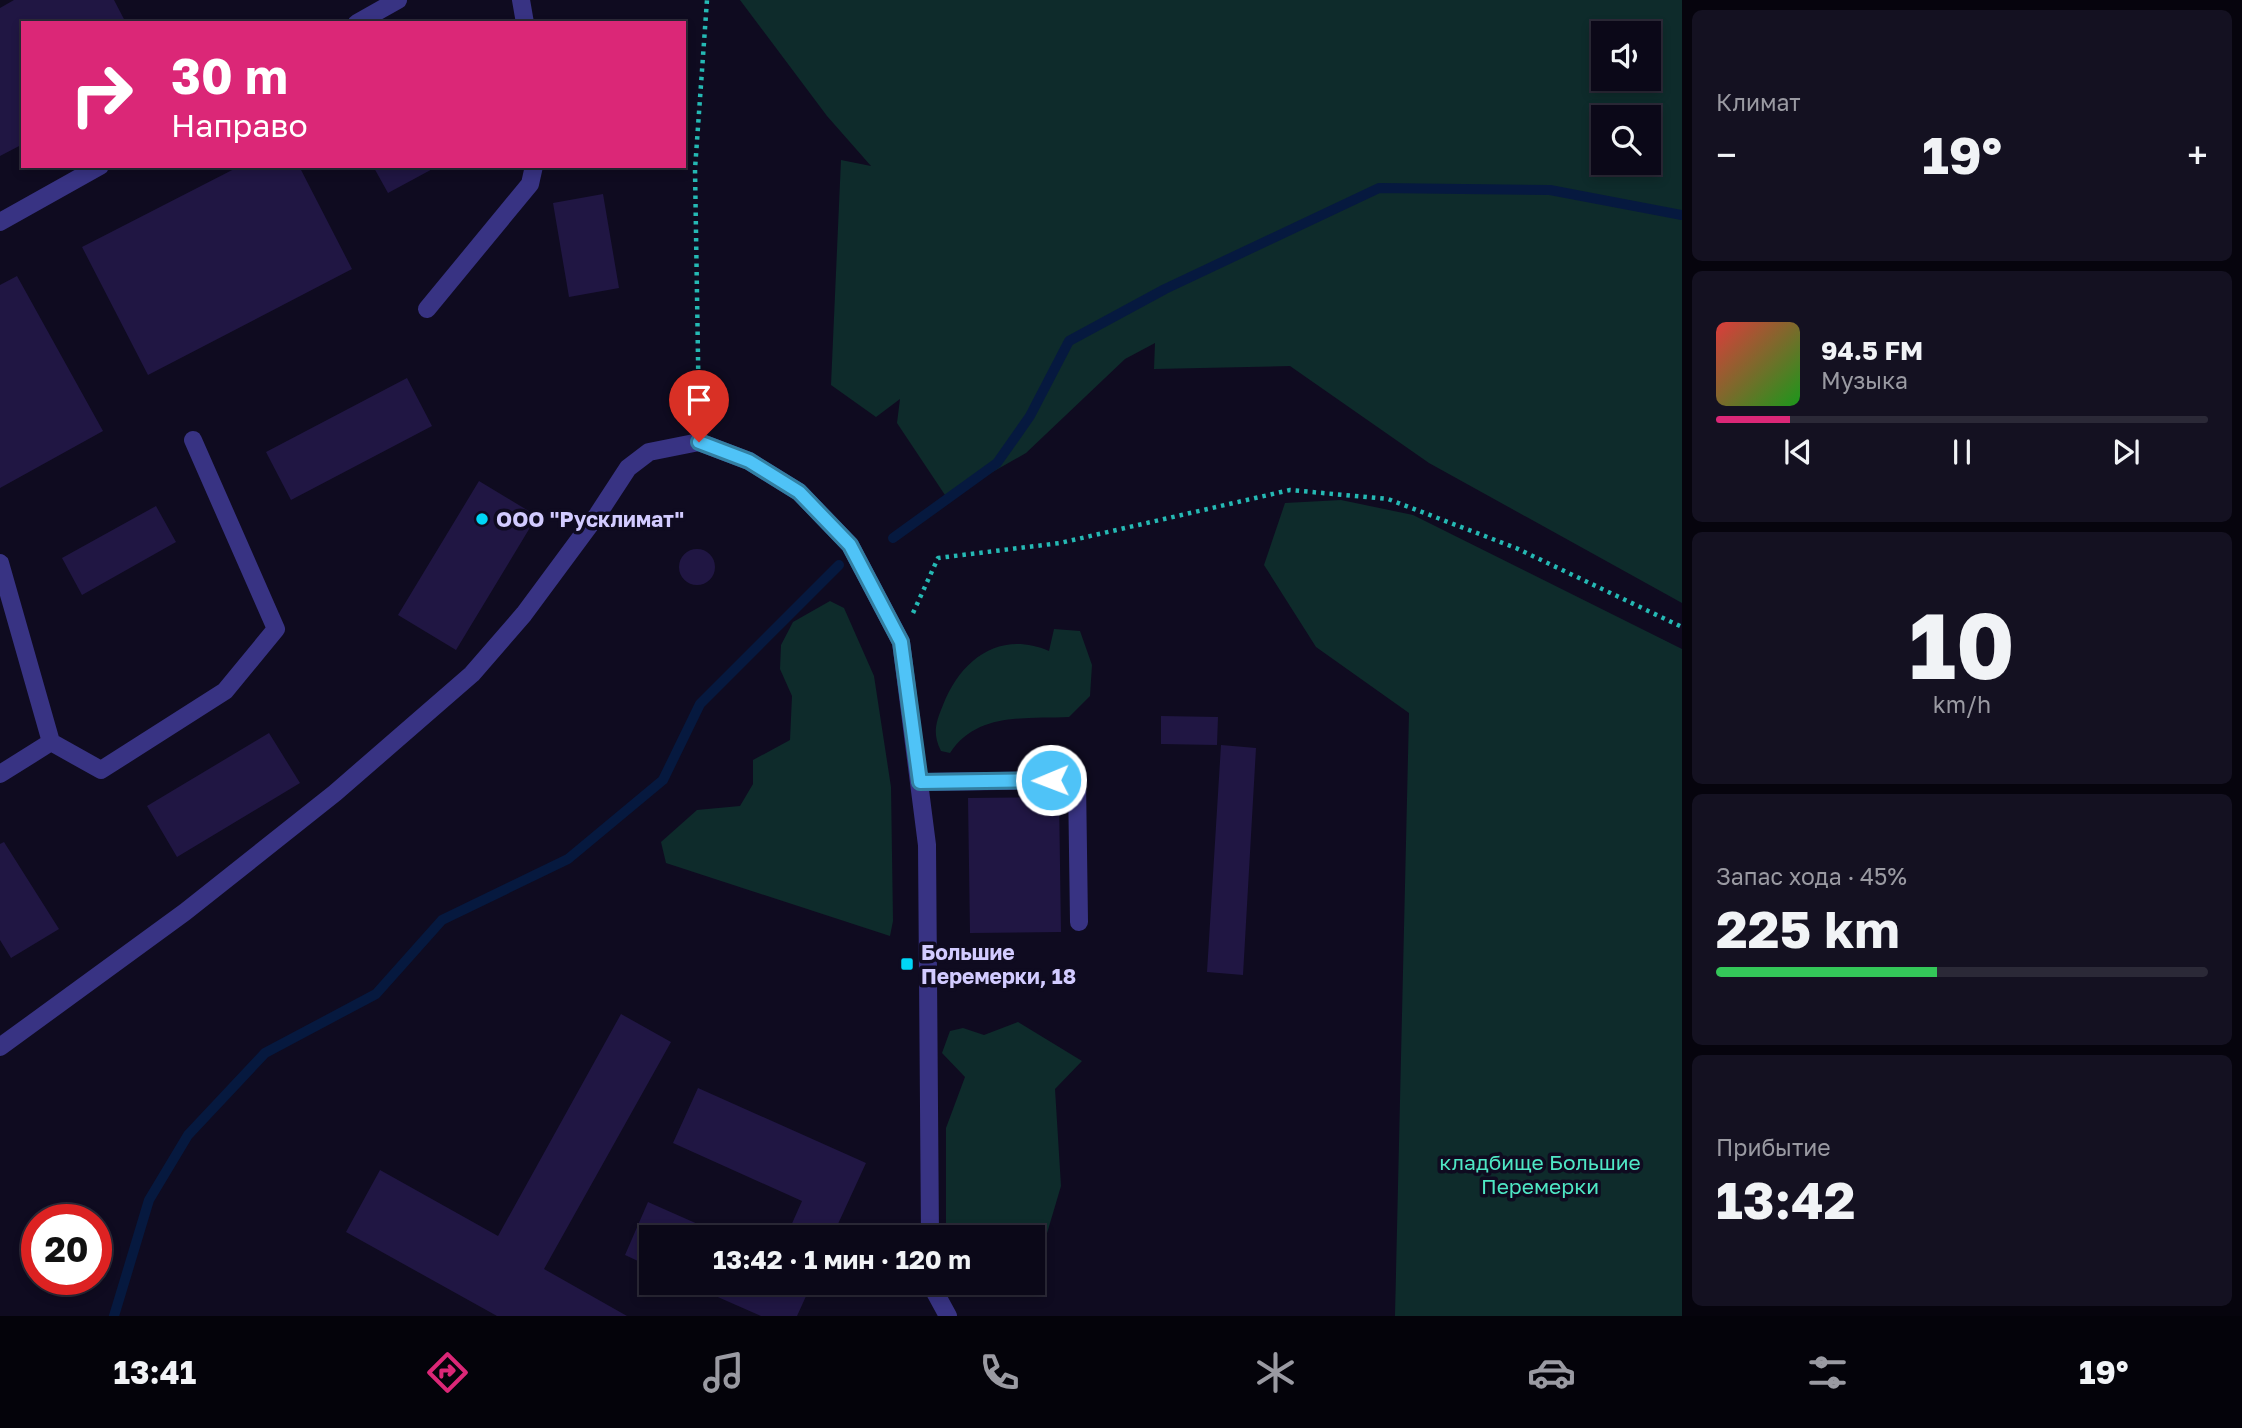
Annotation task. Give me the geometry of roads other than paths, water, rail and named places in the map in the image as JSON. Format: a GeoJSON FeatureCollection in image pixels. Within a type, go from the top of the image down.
{"type":"FeatureCollection","features":[{"type":"Feature","properties":{"kind":"street"},"geometry":{"type":"LineString","coordinates":[[361,21],[398,0]]}},
{"type":"Feature","properties":{"kind":"street"},"geometry":{"type":"LineString","coordinates":[[521,0],[525,21]]}},
{"type":"Feature","properties":{"kind":"street"},"geometry":{"type":"LineString","coordinates":[[0,222],[96,168]]}},
{"type":"Feature","properties":{"kind":"street"},"geometry":{"type":"LineString","coordinates":[[427,309],[530,184],[534,168]]}},
{"type":"Feature","properties":{"kind":"street"},"geometry":{"type":"LineString","coordinates":[[0,563],[51,743],[101,770],[225,691],[276,629],[194,440]]}},
{"type":"Feature","properties":{"kind":"street"},"geometry":{"type":"LineString","coordinates":[[0,1047],[185,912],[335,793],[472,674],[524,614],[598,514],[628,468],[649,452],[699,442],[749,461],[799,492],[850,545],[901,642],[927,845],[930,1225]]}},
{"type":"Feature","properties":{"kind":"street"},"geometry":{"type":"LineString","coordinates":[[0,775],[51,743]]}},
{"type":"Feature","properties":{"kind":"street"},"geometry":{"type":"LineString","coordinates":[[920,782],[1077,780],[1079,922]]}},
{"type":"Feature","properties":{"kind":"street"},"geometry":{"type":"LineString","coordinates":[[937,1295],[948,1316]]}},
{"type":"Feature","properties":{"kind":"waterway"},"geometry":{"type":"LineString","coordinates":[[893,538],[997,463],[1030,416],[1069,341],[1165,289],[1379,188],[1550,190],[1682,215]]}},
{"type":"Feature","properties":{"kind":"waterway"},"geometry":{"type":"LineString","coordinates":[[114,1316],[149,1200],[188,1135],[265,1053],[376,994],[442,920],[568,859],[663,780],[700,704],[839,565]]}},
{"type":"Feature","properties":{"kind":"place","name":"ООО \"Русклимат\""},"geometry":{"type":"Point","coordinates":[482,519]}},
{"type":"Feature","properties":{"kind":"place","name":"Большие Перемерки, 18"},"geometry":{"type":"Point","coordinates":[907,964]}},
{"type":"Feature","properties":{"kind":"park label","name":"кладбище Большие Перемерки"},"geometry":{"type":"Point","coordinates":[1540,1174]}}]}
